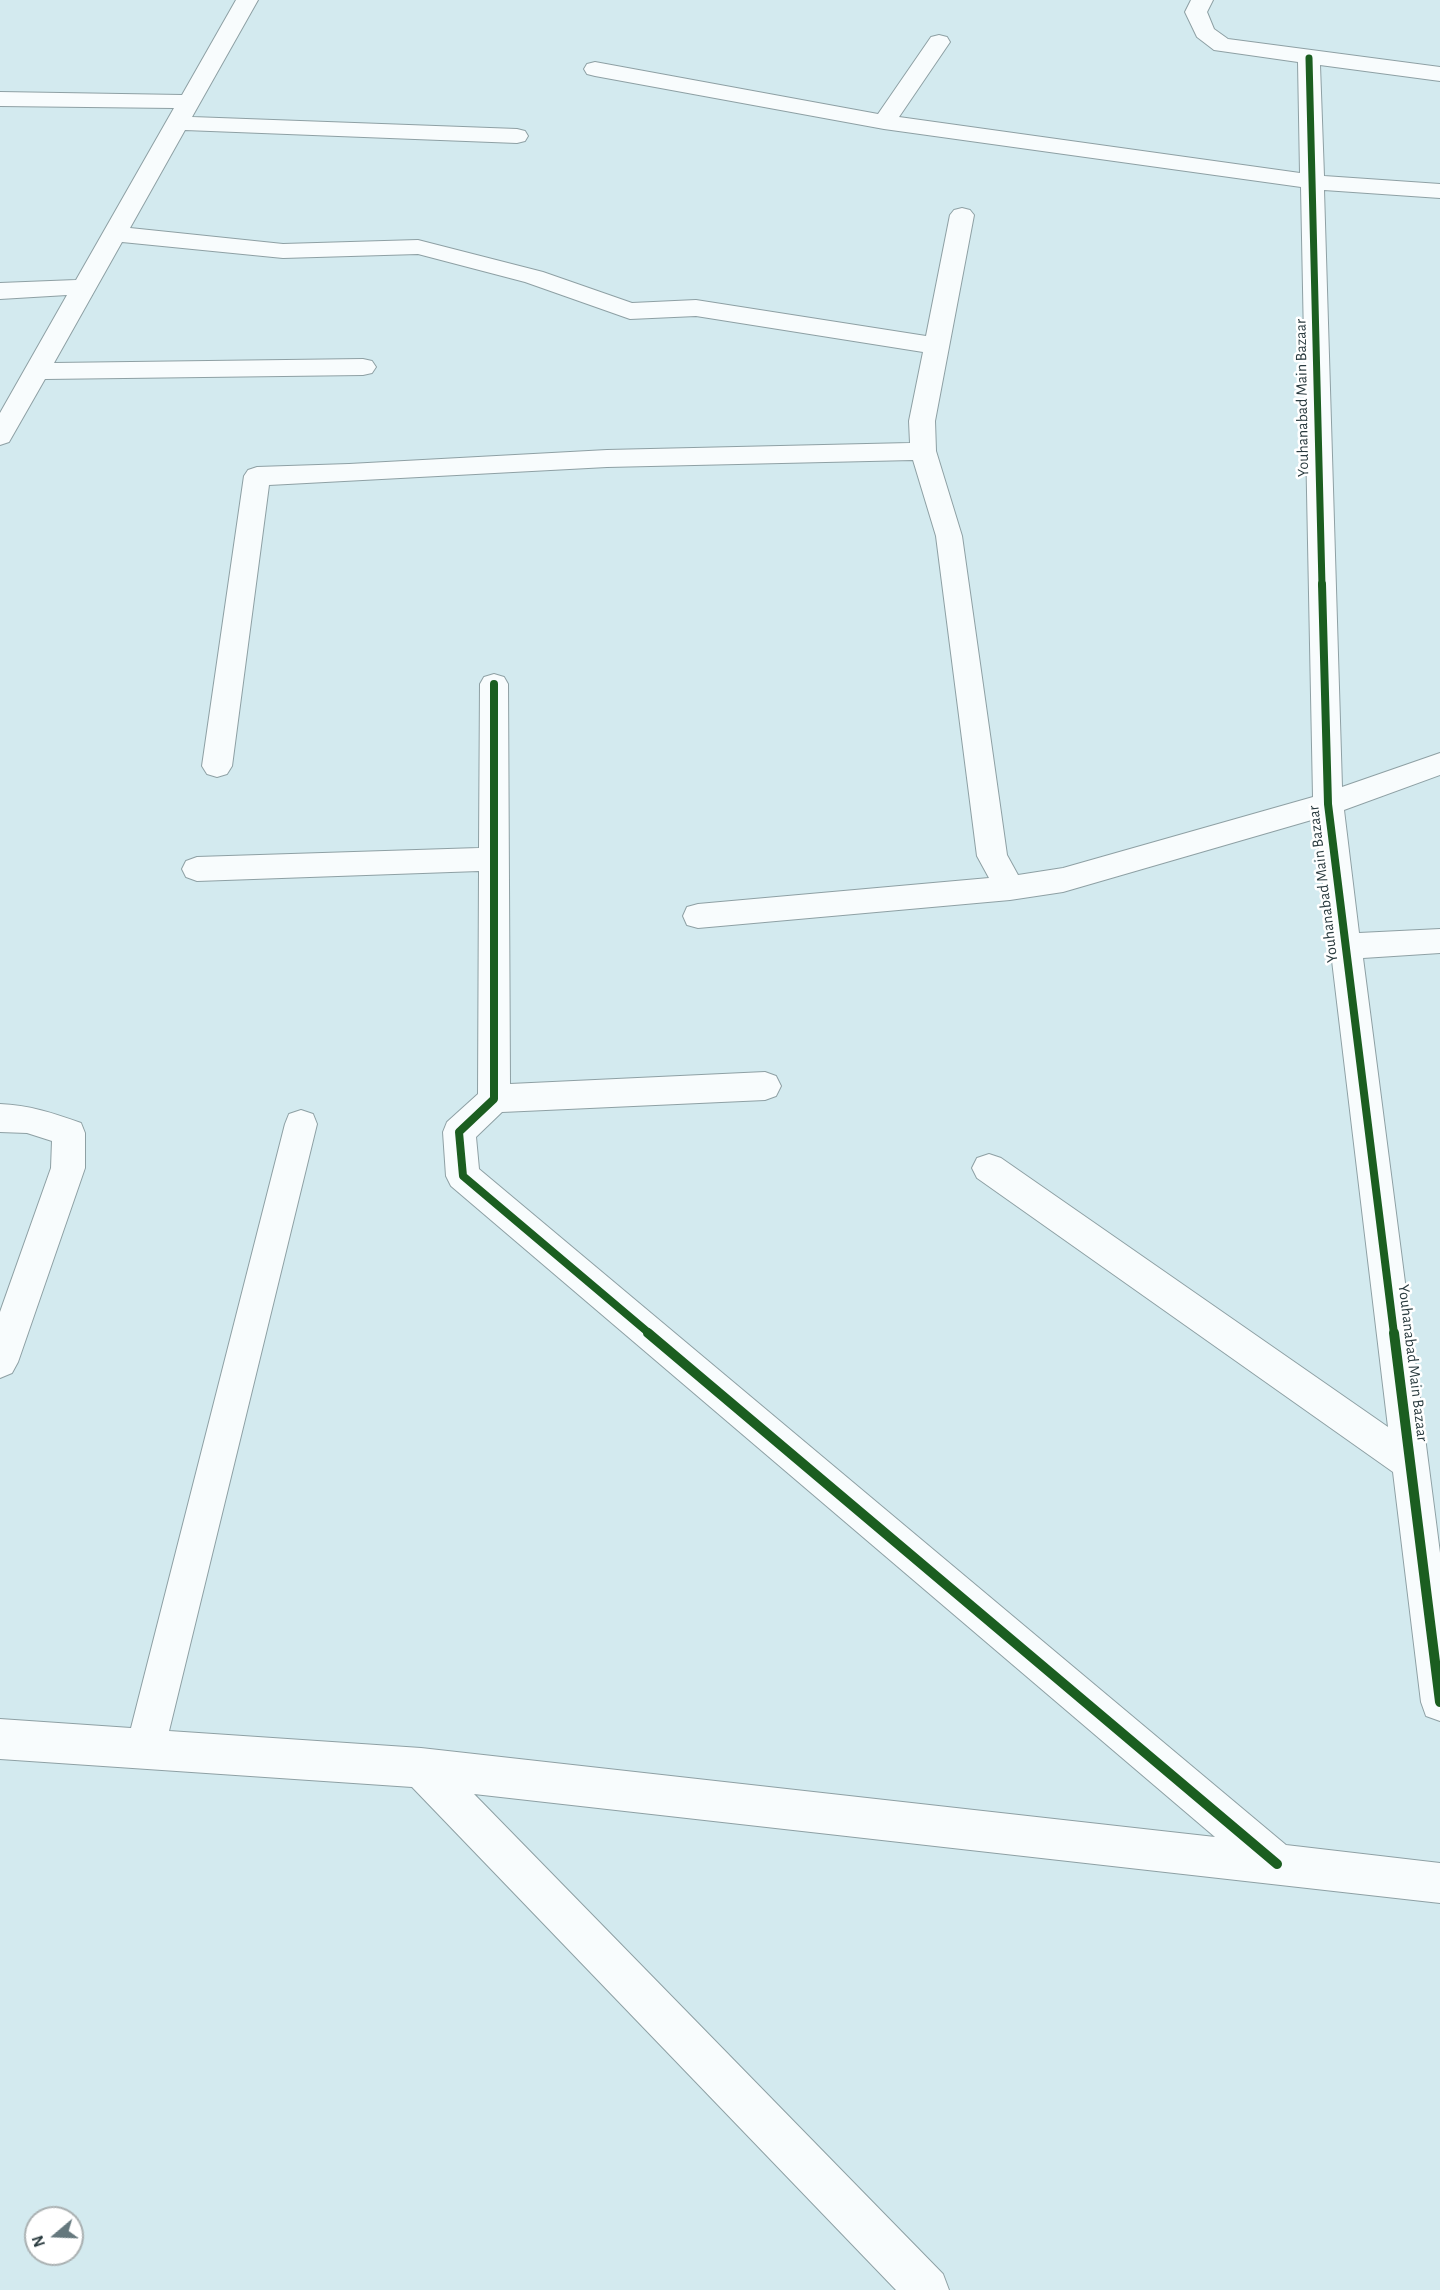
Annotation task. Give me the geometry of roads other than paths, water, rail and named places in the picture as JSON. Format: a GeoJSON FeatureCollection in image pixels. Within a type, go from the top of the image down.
{"type":"FeatureCollection","features":[{"type":"Feature","properties":{"kind":"street"},"geometry":{"type":"LineString","coordinates":[[0,436],[248,0]]}},
{"type":"Feature","properties":{"kind":"street"},"geometry":{"type":"LineString","coordinates":[[1202,0],[1196,12],[1205,32],[1222,45],[1440,74]]}},
{"type":"Feature","properties":{"kind":"street"},"geometry":{"type":"LineString","coordinates":[[884,122],[939,42]]}},
{"type":"Feature","properties":{"kind":"street","name":"Youhanabad Main Bazaar"},"geometry":{"type":"LineString","coordinates":[[1309,58],[1328,804],[1410,1463],[1432,1578],[1440,1702]]}},
{"type":"Feature","properties":{"kind":"street"},"geometry":{"type":"LineString","coordinates":[[595,69],[884,122],[1312,182],[1440,191]]}},
{"type":"Feature","properties":{"kind":"street"},"geometry":{"type":"LineString","coordinates":[[0,99],[189,102]]}},
{"type":"Feature","properties":{"kind":"street"},"geometry":{"type":"LineString","coordinates":[[178,123],[518,136]]}},
{"type":"Feature","properties":{"kind":"street"},"geometry":{"type":"LineString","coordinates":[[962,215],[922,421],[923,451],[949,536],[992,856],[1010,888]]}},
{"type":"Feature","properties":{"kind":"street"},"geometry":{"type":"LineString","coordinates":[[114,234],[283,251],[418,247],[534,277],[630,311],[696,308],[936,346]]}},
{"type":"Feature","properties":{"kind":"street"},"geometry":{"type":"LineString","coordinates":[[0,291],[84,287]]}},
{"type":"Feature","properties":{"kind":"street"},"geometry":{"type":"LineString","coordinates":[[37,371],[363,367]]}},
{"type":"Feature","properties":{"kind":"street"},"geometry":{"type":"LineString","coordinates":[[217,766],[257,476],[326,476],[501,463],[654,457],[923,451]]}},
{"type":"Feature","properties":{"kind":"street"},"geometry":{"type":"LineString","coordinates":[[494,684],[494,1099]]}},
{"type":"Feature","properties":{"kind":"street"},"geometry":{"type":"LineString","coordinates":[[698,916],[1010,888],[1063,880],[1328,804],[1440,764]]}},
{"type":"Feature","properties":{"kind":"street"},"geometry":{"type":"LineString","coordinates":[[197,869],[494,859]]}},
{"type":"Feature","properties":{"kind":"street"},"geometry":{"type":"LineString","coordinates":[[1346,946],[1440,941]]}},
{"type":"Feature","properties":{"kind":"street"},"geometry":{"type":"LineString","coordinates":[[765,1086],[494,1099],[459,1132],[463,1176],[1277,1864]]}},
{"type":"Feature","properties":{"kind":"street"},"geometry":{"type":"LineString","coordinates":[[0,1118],[27,1119],[69,1133],[68,1168],[0,1362]]}},
{"type":"Feature","properties":{"kind":"street"},"geometry":{"type":"LineString","coordinates":[[145,1750],[301,1124]]}},
{"type":"Feature","properties":{"kind":"street"},"geometry":{"type":"LineString","coordinates":[[989,1168],[1410,1463]]}},
{"type":"Feature","properties":{"kind":"street"},"geometry":{"type":"LineString","coordinates":[[0,1739],[421,1768],[1440,1883]]}},
{"type":"Feature","properties":{"kind":"street"},"geometry":{"type":"LineString","coordinates":[[421,1768],[927,2290]]}}]}
